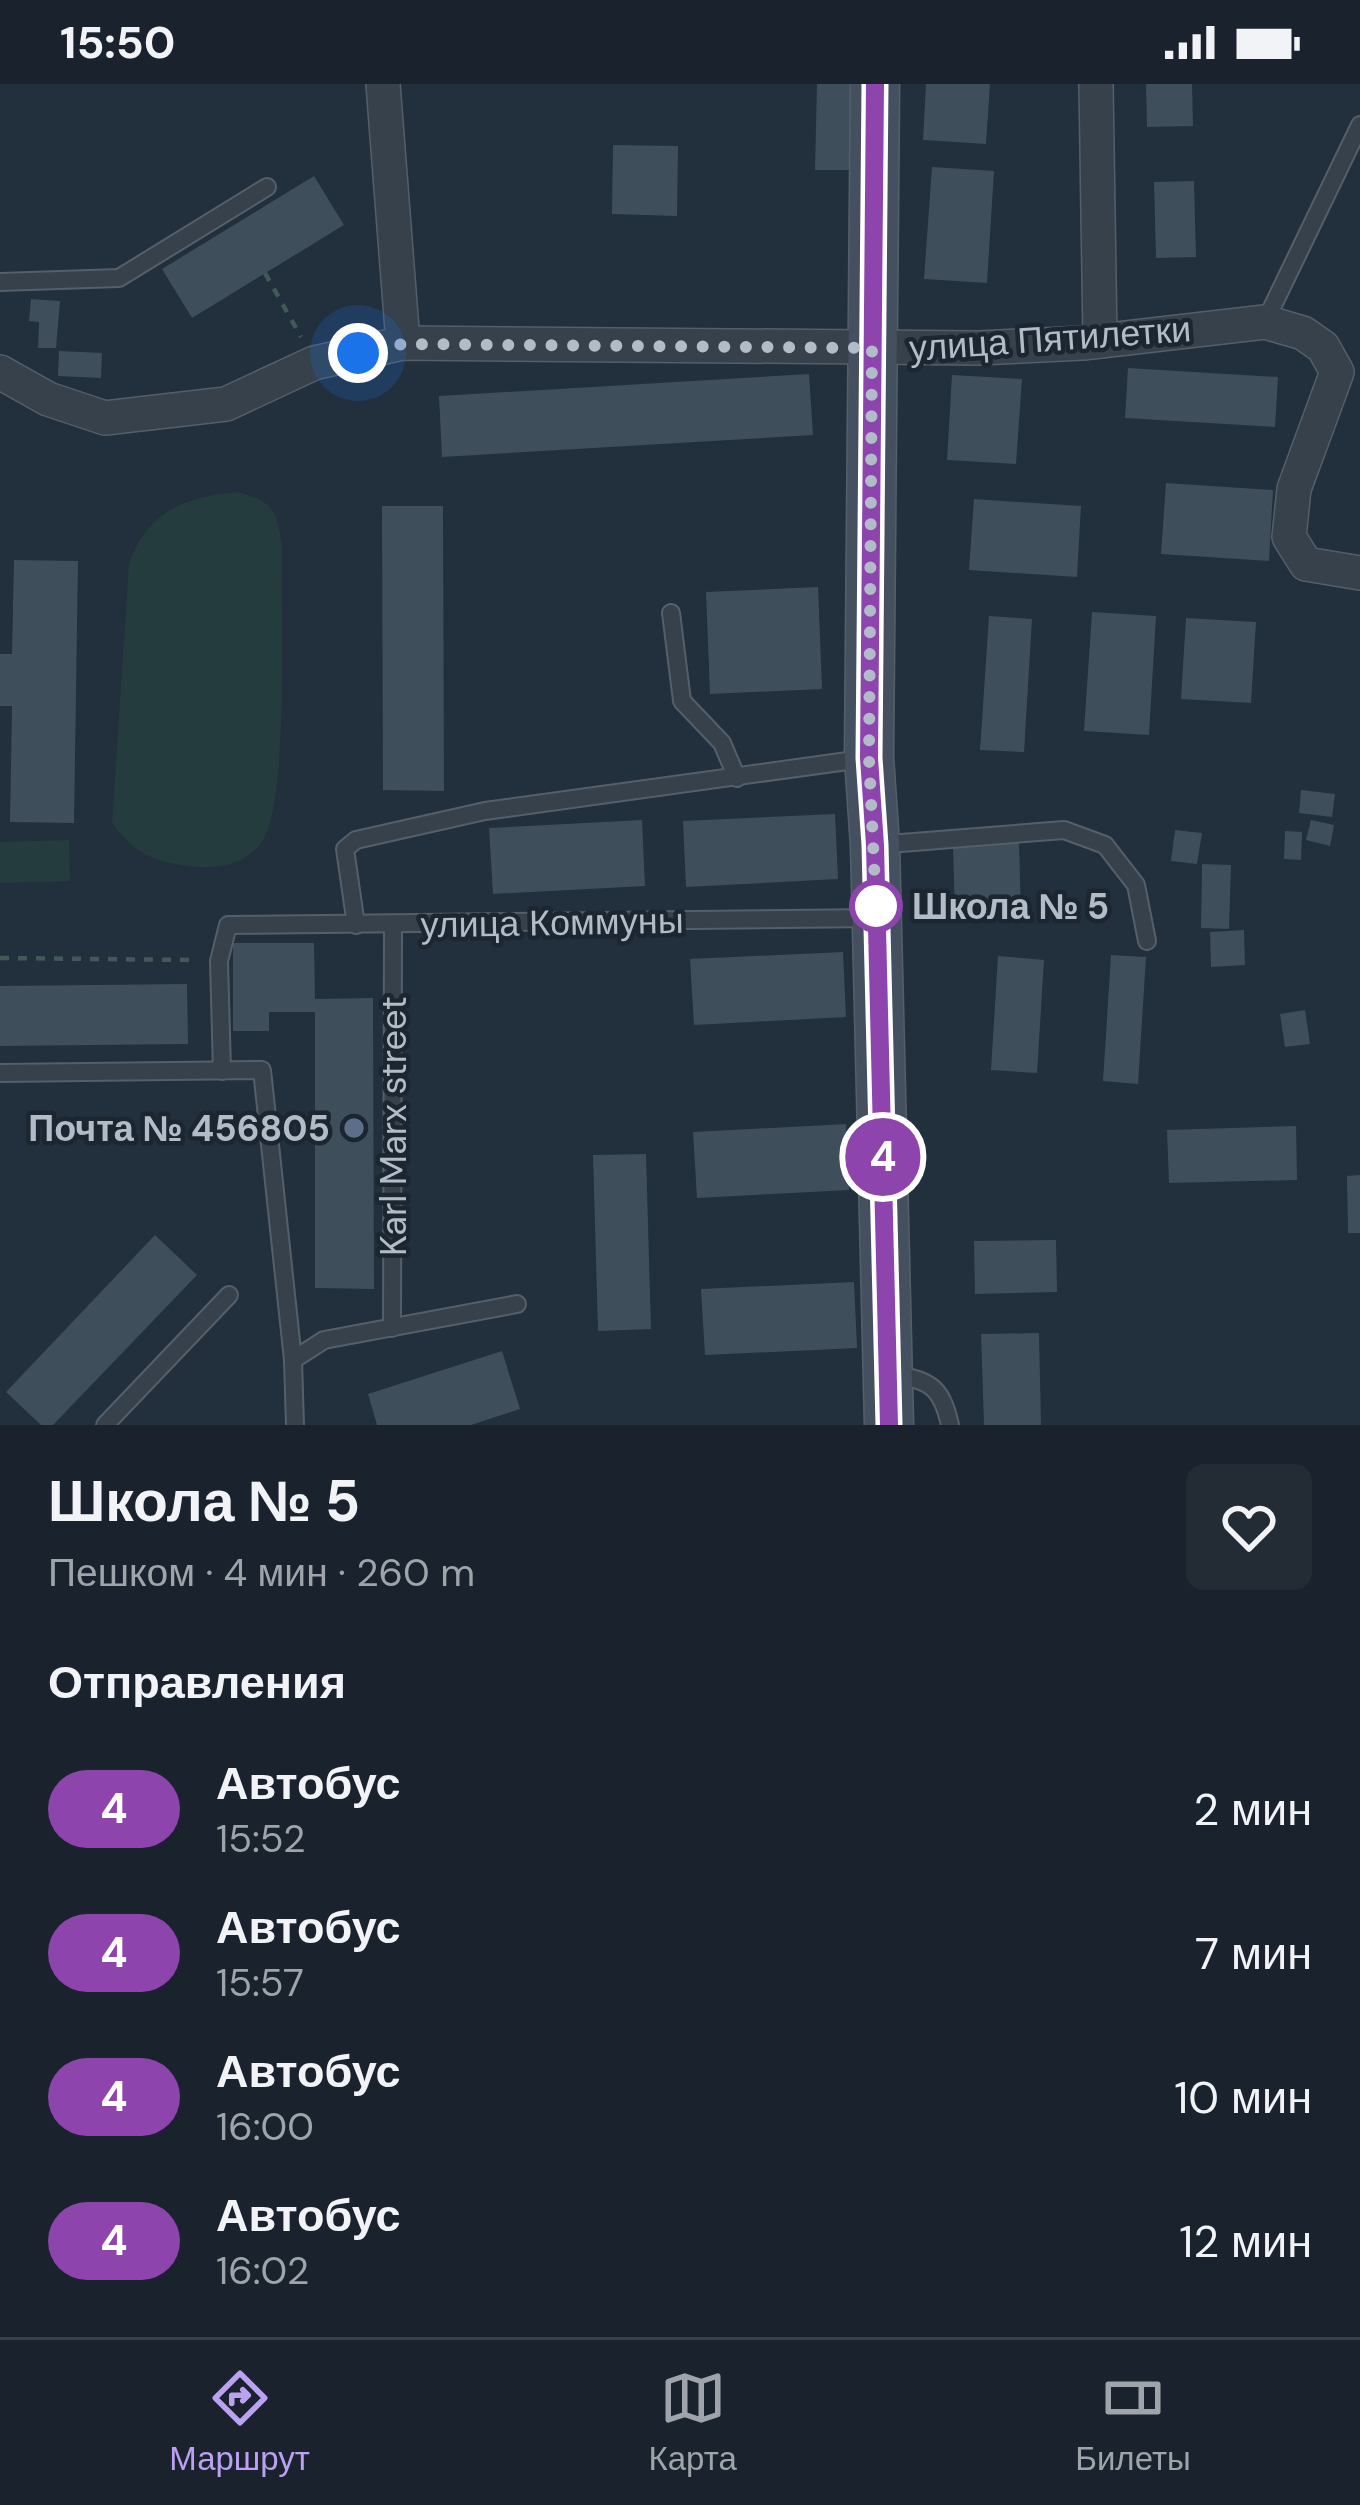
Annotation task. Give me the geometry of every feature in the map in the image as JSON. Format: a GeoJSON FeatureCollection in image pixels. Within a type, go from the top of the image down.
{"type":"FeatureCollection","features":[{"type":"Feature","properties":{"kind":"street"},"geometry":{"type":"LineString","coordinates":[[383,84],[403,344]]}},
{"type":"Feature","properties":{"kind":"street"},"geometry":{"type":"LineString","coordinates":[[875,84],[869,758],[889,1425]]}},
{"type":"Feature","properties":{"kind":"street"},"geometry":{"type":"LineString","coordinates":[[1096,84],[1100,341]]}},
{"type":"Feature","properties":{"kind":"street","name":"улица Пятилетки"},"geometry":{"type":"LineString","coordinates":[[0,372],[48,399],[105,418],[226,404],[314,363],[403,344],[872,348],[1100,341],[1265,322],[1303,333],[1323,347],[1336,372],[1294,489],[1289,537],[1306,564],[1360,573]]}},
{"type":"Feature","properties":{"kind":"lane"},"geometry":{"type":"LineString","coordinates":[[1265,322],[1360,125]]}},
{"type":"Feature","properties":{"kind":"lane"},"geometry":{"type":"LineString","coordinates":[[0,281],[118,278],[267,187]]}},
{"type":"Feature","properties":{"kind":"lane"},"geometry":{"type":"LineString","coordinates":[[671,614],[682,701],[722,743],[737,778]]}},
{"type":"Feature","properties":{"kind":"lane"},"geometry":{"type":"LineString","coordinates":[[356,925],[345,849],[356,840],[485,811],[869,758]]}},
{"type":"Feature","properties":{"kind":"lane"},"geometry":{"type":"LineString","coordinates":[[875,845],[1064,830],[1105,844],[1136,885],[1147,941]]}},
{"type":"Feature","properties":{"kind":"lane","name":"улица Коммуны"},"geometry":{"type":"LineString","coordinates":[[219,961],[228,926],[876,917]]}},
{"type":"Feature","properties":{"kind":"lane","name":"Karl Marx street"},"geometry":{"type":"LineString","coordinates":[[392,1328],[393,924]]}},
{"type":"Feature","properties":{"kind":"lane"},"geometry":{"type":"LineString","coordinates":[[219,961],[221,1071]]}},
{"type":"Feature","properties":{"kind":"lane"},"geometry":{"type":"LineString","coordinates":[[0,1072],[262,1070],[293,1360],[295,1425]]}},
{"type":"Feature","properties":{"kind":"lane"},"geometry":{"type":"LineString","coordinates":[[105,1425],[229,1295]]}},
{"type":"Feature","properties":{"kind":"lane"},"geometry":{"type":"LineString","coordinates":[[293,1360],[324,1340],[517,1304]]}},
{"type":"Feature","properties":{"kind":"lane"},"geometry":{"type":"LineString","coordinates":[[888,1374],[923,1379],[939,1393],[950,1425]]}},
{"type":"Feature","properties":{"kind":"path"},"geometry":{"type":"LineString","coordinates":[[265,273],[314,363]]}},
{"type":"Feature","properties":{"kind":"path"},"geometry":{"type":"LineString","coordinates":[[0,958],[219,961]]}},
{"type":"Feature","properties":{"kind":"green space"},"geometry":{"type":"Polygon","coordinates":[[[238,492],[272,509],[282,546],[277,785],[263,840],[250,854],[225,865],[184,865],[140,851],[112,823],[129,564],[147,531],[171,510],[201,498],[238,492]]]}},
{"type":"Feature","properties":{"kind":"green space"},"geometry":{"type":"Polygon","coordinates":[[[69,840],[70,881],[0,883],[0,842],[69,840]]]}},
{"type":"Feature","properties":{"kind":"building"},"geometry":{"type":"Polygon","coordinates":[[[817,84],[856,84],[855,170],[815,170],[817,84]]]}},
{"type":"Feature","properties":{"kind":"building"},"geometry":{"type":"Polygon","coordinates":[[[926,84],[990,84],[986,144],[923,140],[926,84]]]}},
{"type":"Feature","properties":{"kind":"building"},"geometry":{"type":"Polygon","coordinates":[[[1146,84],[1192,84],[1193,126],[1147,127],[1146,84]]]}},
{"type":"Feature","properties":{"kind":"building"},"geometry":{"type":"Polygon","coordinates":[[[613,145],[678,146],[677,216],[612,214],[613,145]]]}},
{"type":"Feature","properties":{"kind":"building"},"geometry":{"type":"Polygon","coordinates":[[[932,167],[994,171],[987,283],[924,279],[932,167]]]}},
{"type":"Feature","properties":{"kind":"building"},"geometry":{"type":"Polygon","coordinates":[[[314,176],[344,225],[192,318],[162,269],[314,176]]]}},
{"type":"Feature","properties":{"kind":"building"},"geometry":{"type":"Polygon","coordinates":[[[1194,181],[1196,257],[1156,258],[1154,182],[1194,181]]]}},
{"type":"Feature","properties":{"kind":"building"},"geometry":{"type":"Polygon","coordinates":[[[31,299],[60,301],[56,348],[38,348],[39,322],[29,321],[31,299]]]}},
{"type":"Feature","properties":{"kind":"building"},"geometry":{"type":"Polygon","coordinates":[[[59,351],[102,353],[101,378],[58,376],[59,351]]]}},
{"type":"Feature","properties":{"kind":"building"},"geometry":{"type":"Polygon","coordinates":[[[1128,368],[1278,377],[1275,427],[1125,418],[1128,368]]]}},
{"type":"Feature","properties":{"kind":"building"},"geometry":{"type":"Polygon","coordinates":[[[809,374],[813,435],[442,457],[439,396],[809,374]]]}},
{"type":"Feature","properties":{"kind":"building"},"geometry":{"type":"Polygon","coordinates":[[[952,375],[1022,379],[1016,464],[947,460],[952,375]]]}},
{"type":"Feature","properties":{"kind":"building"},"geometry":{"type":"Polygon","coordinates":[[[1166,483],[1273,490],[1269,561],[1161,554],[1166,483]]]}},
{"type":"Feature","properties":{"kind":"building"},"geometry":{"type":"Polygon","coordinates":[[[974,499],[1081,506],[1077,577],[969,570],[974,499]]]}},
{"type":"Feature","properties":{"kind":"building"},"geometry":{"type":"Polygon","coordinates":[[[382,506],[443,506],[444,791],[383,790],[382,506]]]}},
{"type":"Feature","properties":{"kind":"building"},"geometry":{"type":"Polygon","coordinates":[[[14,560],[78,561],[74,823],[10,822],[12,706],[0,706],[0,654],[12,654],[14,560]]]}},
{"type":"Feature","properties":{"kind":"building"},"geometry":{"type":"Polygon","coordinates":[[[818,587],[822,689],[710,694],[706,592],[818,587]]]}},
{"type":"Feature","properties":{"kind":"building"},"geometry":{"type":"Polygon","coordinates":[[[1092,612],[1156,616],[1149,735],[1084,731],[1092,612]]]}},
{"type":"Feature","properties":{"kind":"building"},"geometry":{"type":"Polygon","coordinates":[[[989,616],[1032,619],[1024,752],[980,750],[989,616]]]}},
{"type":"Feature","properties":{"kind":"building"},"geometry":{"type":"Polygon","coordinates":[[[1186,618],[1256,622],[1251,703],[1181,699],[1186,618]]]}},
{"type":"Feature","properties":{"kind":"building"},"geometry":{"type":"Polygon","coordinates":[[[1301,790],[1335,794],[1332,817],[1299,813],[1301,790]]]}},
{"type":"Feature","properties":{"kind":"building"},"geometry":{"type":"Polygon","coordinates":[[[835,814],[838,879],[686,887],[683,821],[835,814]]]}},
{"type":"Feature","properties":{"kind":"building"},"geometry":{"type":"Polygon","coordinates":[[[642,820],[645,886],[493,894],[489,828],[642,820]]]}},
{"type":"Feature","properties":{"kind":"building"},"geometry":{"type":"Polygon","coordinates":[[[1311,820],[1334,825],[1330,846],[1306,840],[1311,820]]]}},
{"type":"Feature","properties":{"kind":"building"},"geometry":{"type":"Polygon","coordinates":[[[1175,830],[1202,833],[1197,864],[1171,861],[1175,830]]]}},
{"type":"Feature","properties":{"kind":"building"},"geometry":{"type":"Polygon","coordinates":[[[1285,831],[1302,832],[1301,860],[1284,859],[1285,831]]]}},
{"type":"Feature","properties":{"kind":"building"},"geometry":{"type":"Polygon","coordinates":[[[1019,842],[1021,914],[955,917],[953,845],[1019,842]]]}},
{"type":"Feature","properties":{"kind":"building"},"geometry":{"type":"Polygon","coordinates":[[[1202,864],[1231,865],[1229,929],[1201,928],[1202,864]]]}},
{"type":"Feature","properties":{"kind":"building"},"geometry":{"type":"Polygon","coordinates":[[[1244,930],[1245,965],[1211,967],[1210,932],[1244,930]]]}},
{"type":"Feature","properties":{"kind":"building"},"geometry":{"type":"Polygon","coordinates":[[[233,943],[314,943],[315,999],[373,998],[374,1289],[315,1288],[315,1012],[269,1012],[269,1031],[233,1031],[233,943]]]}},
{"type":"Feature","properties":{"kind":"building"},"geometry":{"type":"Polygon","coordinates":[[[843,952],[846,1017],[694,1025],[690,959],[843,952]]]}},
{"type":"Feature","properties":{"kind":"building"},"geometry":{"type":"Polygon","coordinates":[[[1111,955],[1146,957],[1138,1084],[1103,1081],[1111,955]]]}},
{"type":"Feature","properties":{"kind":"building"},"geometry":{"type":"Polygon","coordinates":[[[998,956],[1044,960],[1037,1073],[991,1070],[998,956]]]}},
{"type":"Feature","properties":{"kind":"building"},"geometry":{"type":"Polygon","coordinates":[[[187,984],[188,1044],[0,1046],[0,986],[187,984]]]}},
{"type":"Feature","properties":{"kind":"building"},"geometry":{"type":"Polygon","coordinates":[[[1305,1010],[1310,1044],[1285,1047],[1280,1014],[1305,1010]]]}},
{"type":"Feature","properties":{"kind":"building"},"geometry":{"type":"Polygon","coordinates":[[[846,1124],[849,1190],[697,1198],[693,1132],[846,1124]]]}},
{"type":"Feature","properties":{"kind":"building"},"geometry":{"type":"Polygon","coordinates":[[[1296,1126],[1297,1180],[1169,1183],[1167,1130],[1296,1126]]]}},
{"type":"Feature","properties":{"kind":"building"},"geometry":{"type":"Polygon","coordinates":[[[646,1154],[651,1329],[598,1331],[593,1155],[646,1154]]]}},
{"type":"Feature","properties":{"kind":"building"},"geometry":{"type":"Polygon","coordinates":[[[1360,1175],[1360,1233],[1348,1233],[1347,1176],[1360,1175]]]}},
{"type":"Feature","properties":{"kind":"building"},"geometry":{"type":"Polygon","coordinates":[[[155,1235],[197,1275],[53,1425],[41,1425],[6,1392],[155,1235]]]}},
{"type":"Feature","properties":{"kind":"building"},"geometry":{"type":"Polygon","coordinates":[[[1056,1240],[1057,1292],[975,1294],[974,1241],[1056,1240]]]}},
{"type":"Feature","properties":{"kind":"building"},"geometry":{"type":"Polygon","coordinates":[[[854,1282],[857,1348],[705,1355],[701,1289],[854,1282]]]}},
{"type":"Feature","properties":{"kind":"building"},"geometry":{"type":"Polygon","coordinates":[[[1039,1333],[1041,1425],[984,1425],[981,1334],[1039,1333]]]}},
{"type":"Feature","properties":{"kind":"building"},"geometry":{"type":"Polygon","coordinates":[[[502,1351],[520,1409],[471,1425],[377,1425],[368,1394],[502,1351]]]}},
{"type":"Feature","properties":{"kind":"bus line","name":"4"},"geometry":{"type":"LineString","coordinates":[[875,84],[869,758],[889,1425]]}},
{"type":"Feature","properties":{"kind":"place","name":"Школа № 5"},"geometry":{"type":"Point","coordinates":[876,906]}},
{"type":"Feature","properties":{"kind":"place","name":"Почта № 456805"},"geometry":{"type":"Point","coordinates":[354,1128]}},
{"type":"Feature","properties":{"kind":"route"},"geometry":{"type":"LineString","coordinates":[[358,353],[403,344],[872,348],[869,758],[876,906]]}}]}
